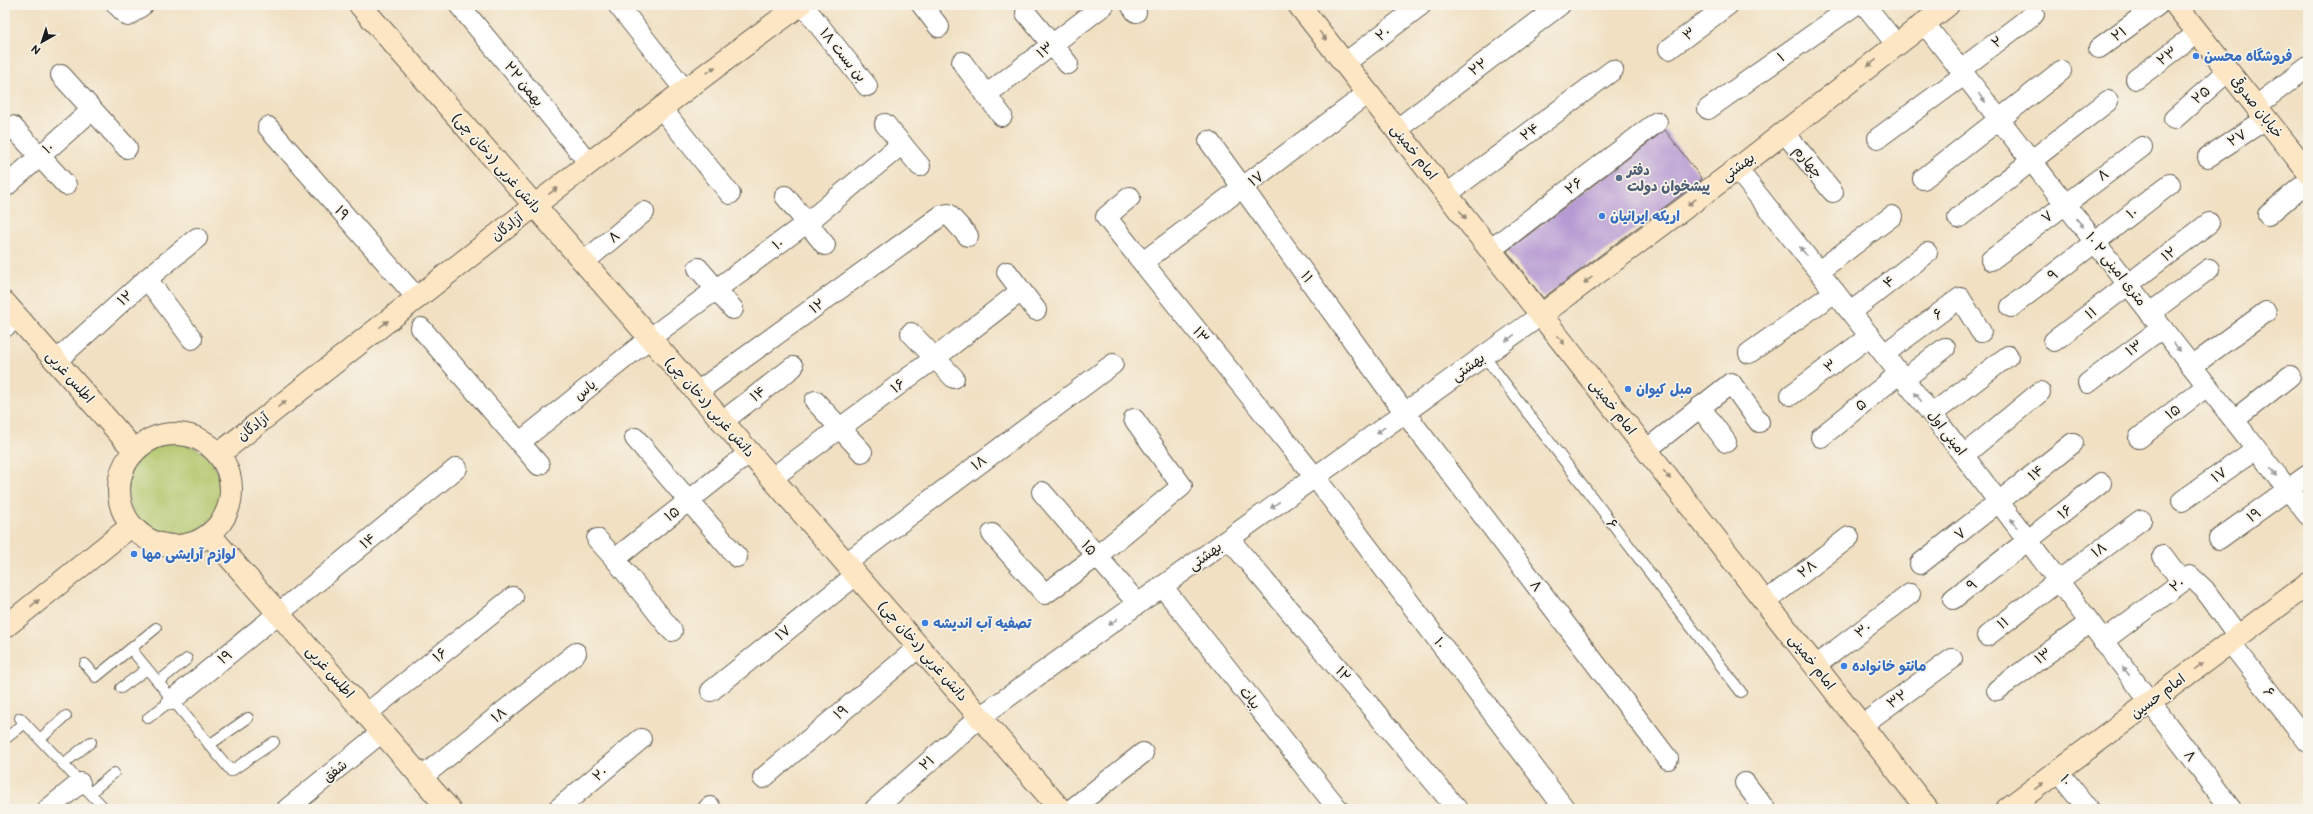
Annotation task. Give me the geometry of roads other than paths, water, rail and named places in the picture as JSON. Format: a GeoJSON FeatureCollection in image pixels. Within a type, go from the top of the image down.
{"type":"FeatureCollection","features":[{"type":"Feature","properties":{"kind":"street"},"geometry":{"type":"LineString","coordinates":[[117,5],[128,16],[143,5]]}},
{"type":"Feature","properties":{"kind":"street","name":"دانش غربی (دخان چی)"},"geometry":{"type":"LineString","coordinates":[[360,5],[1060,808]]}},
{"type":"Feature","properties":{"kind":"street","name":"۲۲ بهمن"},"geometry":{"type":"LineString","coordinates":[[459,5],[589,163]]}},
{"type":"Feature","properties":{"kind":"street"},"geometry":{"type":"LineString","coordinates":[[618,5],[684,89]]}},
{"type":"Feature","properties":{"kind":"street","name":"آزادگان"},"geometry":{"type":"LineString","coordinates":[[219,454],[589,163],[662,109],[684,89],[801,5]]}},
{"type":"Feature","properties":{"kind":"street","name":"بن بست ۱۸"},"geometry":{"type":"LineString","coordinates":[[801,5],[868,86]]}},
{"type":"Feature","properties":{"kind":"street"},"geometry":{"type":"LineString","coordinates":[[922,5],[939,27]]}},
{"type":"Feature","properties":{"kind":"street","name":"۱۳"},"geometry":{"type":"LineString","coordinates":[[986,95],[1104,5]]}},
{"type":"Feature","properties":{"kind":"street","name":"امام خمینی"},"geometry":{"type":"LineString","coordinates":[[1299,5],[1927,809]]}},
{"type":"Feature","properties":{"kind":"street","name":"۲۰"},"geometry":{"type":"LineString","coordinates":[[1345,63],[1421,5]]}},
{"type":"Feature","properties":{"kind":"street","name":"۲۲"},"geometry":{"type":"LineString","coordinates":[[1396,130],[1560,5]]}},
{"type":"Feature","properties":{"kind":"street","name":"۳"},"geometry":{"type":"LineString","coordinates":[[1669,49],[1728,5]]}},
{"type":"Feature","properties":{"kind":"street","name":"۱"},"geometry":{"type":"LineString","coordinates":[[1708,109],[1855,5]]}},
{"type":"Feature","properties":{"kind":"street"},"geometry":{"type":"LineString","coordinates":[[1865,5],[1896,44]]}},
{"type":"Feature","properties":{"kind":"street","name":"بهشتی"},"geometry":{"type":"LineString","coordinates":[[980,717],[1541,315],[1737,169],[1948,5]]}},
{"type":"Feature","properties":{"kind":"street","name":"۲۱"},"geometry":{"type":"LineString","coordinates":[[2100,48],[2158,5]]}},
{"type":"Feature","properties":{"kind":"street","name":"خیابان صدوقی"},"geometry":{"type":"LineString","coordinates":[[2184,7],[2198,33],[2308,172]]}},
{"type":"Feature","properties":{"kind":"street"},"geometry":{"type":"LineString","coordinates":[[1026,13],[1068,64]]}},
{"type":"Feature","properties":{"kind":"street","name":"۲"},"geometry":{"type":"LineString","coordinates":[[1962,72],[2034,14]]}},
{"type":"Feature","properties":{"kind":"street","name":"۱۰ متری امینی ۲"},"geometry":{"type":"LineString","coordinates":[[1924,23],[2308,515]]}},
{"type":"Feature","properties":{"kind":"street","name":"۲۳"},"geometry":{"type":"LineString","coordinates":[[2136,79],[2198,33]]}},
{"type":"Feature","properties":{"kind":"street"},"geometry":{"type":"LineString","coordinates":[[962,62],[1002,116]]}},
{"type":"Feature","properties":{"kind":"street","name":"۲۷"},"geometry":{"type":"LineString","coordinates":[[2208,157],[2261,113],[2308,67]]}},
{"type":"Feature","properties":{"kind":"street","name":"۲۴"},"geometry":{"type":"LineString","coordinates":[[1447,194],[1613,70]]}},
{"type":"Feature","properties":{"kind":"street"},"geometry":{"type":"LineString","coordinates":[[1923,179],[2061,71]]}},
{"type":"Feature","properties":{"kind":"street","name":"۲۵"},"geometry":{"type":"LineString","coordinates":[[2174,119],[2228,71]]}},
{"type":"Feature","properties":{"kind":"street"},"geometry":{"type":"LineString","coordinates":[[1878,138],[1962,72]]}},
{"type":"Feature","properties":{"kind":"street"},"geometry":{"type":"LineString","coordinates":[[61,75],[127,148]]}},
{"type":"Feature","properties":{"kind":"street","name":"۱۷"},"geometry":{"type":"LineString","coordinates":[[1143,262],[1243,189],[1368,94]]}},
{"type":"Feature","properties":{"kind":"street"},"geometry":{"type":"LineString","coordinates":[[1958,218],[2108,101]]}},
{"type":"Feature","properties":{"kind":"street"},"geometry":{"type":"LineString","coordinates":[[662,109],[730,194]]}},
{"type":"Feature","properties":{"kind":"street","name":"۱۰"},"geometry":{"type":"LineString","coordinates":[[5,187],[92,110]]}},
{"type":"Feature","properties":{"kind":"street","name":"۲۶"},"geometry":{"type":"LineString","coordinates":[[1490,250],[1657,122]]}},
{"type":"Feature","properties":{"kind":"street"},"geometry":{"type":"LineString","coordinates":[[885,124],[920,166]]}},
{"type":"Feature","properties":{"kind":"street"},"geometry":{"type":"LineString","coordinates":[[12,126],[66,185]]}},
{"type":"Feature","properties":{"kind":"street","name":"۱۹"},"geometry":{"type":"LineString","coordinates":[[268,127],[417,298]]}},
{"type":"Feature","properties":{"kind":"street","name":"چهارم"},"geometry":{"type":"LineString","coordinates":[[1784,132],[1833,192]]}},
{"type":"Feature","properties":{"kind":"street","name":"۱۱"},"geometry":{"type":"LineString","coordinates":[[1209,142],[1405,413]]}},
{"type":"Feature","properties":{"kind":"street","name":"۱۰"},"geometry":{"type":"LineString","coordinates":[[650,338],[808,222],[902,144]]}},
{"type":"Feature","properties":{"kind":"street","name":"۸"},"geometry":{"type":"LineString","coordinates":[[2065,204],[2142,147]]}},
{"type":"Feature","properties":{"kind":"street","name":"امینی اول"},"geometry":{"type":"LineString","coordinates":[[1737,169],[1964,455],[2149,703]]}},
{"type":"Feature","properties":{"kind":"street"},"geometry":{"type":"LineString","coordinates":[[2268,215],[2308,181]]}},
{"type":"Feature","properties":{"kind":"street","name":"۱۰"},"geometry":{"type":"LineString","coordinates":[[2095,242],[2170,184]]}},
{"type":"Feature","properties":{"kind":"street"},"geometry":{"type":"LineString","coordinates":[[785,196],[808,222],[825,245]]}},
{"type":"Feature","properties":{"kind":"street","name":"۱۳"},"geometry":{"type":"LineString","coordinates":[[1130,197],[1106,217],[1315,477]]}},
{"type":"Feature","properties":{"kind":"street","name":"۷"},"geometry":{"type":"LineString","coordinates":[[1991,260],[2065,204]]}},
{"type":"Feature","properties":{"kind":"street","name":"۸"},"geometry":{"type":"LineString","coordinates":[[584,262],[644,212]]}},
{"type":"Feature","properties":{"kind":"street","name":"۱۲"},"geometry":{"type":"LineString","coordinates":[[696,392],[942,215],[948,214],[968,236]]}},
{"type":"Feature","properties":{"kind":"street"},"geometry":{"type":"LineString","coordinates":[[1818,271],[1892,216]]}},
{"type":"Feature","properties":{"kind":"street","name":"۱۲"},"geometry":{"type":"LineString","coordinates":[[2129,286],[2209,223]]}},
{"type":"Feature","properties":{"kind":"street","name":"۱۲"},"geometry":{"type":"LineString","coordinates":[[56,361],[147,279],[197,238]]}},
{"type":"Feature","properties":{"kind":"street","name":"۹"},"geometry":{"type":"LineString","coordinates":[[2011,307],[2095,242]]}},
{"type":"Feature","properties":{"kind":"street","name":"۴"},"geometry":{"type":"LineString","coordinates":[[1851,312],[1927,253]]}},
{"type":"Feature","properties":{"kind":"street"},"geometry":{"type":"LineString","coordinates":[[698,268],[732,310]]}},
{"type":"Feature","properties":{"kind":"street"},"geometry":{"type":"LineString","coordinates":[[2156,321],[2209,269]]}},
{"type":"Feature","properties":{"kind":"street"},"geometry":{"type":"LineString","coordinates":[[1007,272],[1036,310]]}},
{"type":"Feature","properties":{"kind":"street"},"geometry":{"type":"LineString","coordinates":[[147,279],[192,339]]}},
{"type":"Feature","properties":{"kind":"street","name":"۱۱"},"geometry":{"type":"LineString","coordinates":[[2054,341],[2129,286]]}},
{"type":"Feature","properties":{"kind":"street","name":"۱۶"},"geometry":{"type":"LineString","coordinates":[[772,478],[935,358],[1021,291]]}},
{"type":"Feature","properties":{"kind":"street"},"geometry":{"type":"LineString","coordinates":[[1750,353],[1835,292]]}},
{"type":"Feature","properties":{"kind":"street","name":"۶"},"geometry":{"type":"LineString","coordinates":[[1884,354],[1960,298],[1981,332]]}},
{"type":"Feature","properties":{"kind":"street","name":"اطلس غربی"},"geometry":{"type":"LineString","coordinates":[[5,303],[13,327],[56,361],[134,450]]}},
{"type":"Feature","properties":{"kind":"street"},"geometry":{"type":"LineString","coordinates":[[2192,366],[2266,312]]}},
{"type":"Feature","properties":{"kind":"street","name":"۱۳"},"geometry":{"type":"LineString","coordinates":[[2088,382],[2156,321]]}},
{"type":"Feature","properties":{"kind":"street"},"geometry":{"type":"LineString","coordinates":[[421,328],[540,465]]}},
{"type":"Feature","properties":{"kind":"street"},"geometry":{"type":"LineString","coordinates":[[911,333],[954,378]]}},
{"type":"Feature","properties":{"kind":"street","name":"۳"},"geometry":{"type":"LineString","coordinates":[[1791,395],[1870,336]]}},
{"type":"Feature","properties":{"kind":"street","name":"یاس"},"geometry":{"type":"LineString","coordinates":[[520,442],[650,338]]}},
{"type":"Feature","properties":{"kind":"street"},"geometry":{"type":"LineString","coordinates":[[1902,376],[1945,348]]}},
{"type":"Feature","properties":{"kind":"street"},"geometry":{"type":"LineString","coordinates":[[1932,414],[2008,356]]}},
{"type":"Feature","properties":{"kind":"street","name":"۱۸"},"geometry":{"type":"LineString","coordinates":[[851,569],[1113,364]]}},
{"type":"Feature","properties":{"kind":"street","name":"۱۴"},"geometry":{"type":"LineString","coordinates":[[723,421],[793,367]]}},
{"type":"Feature","properties":{"kind":"street","name":"۵"},"geometry":{"type":"LineString","coordinates":[[1822,437],[1902,376]]}},
{"type":"Feature","properties":{"kind":"street"},"geometry":{"type":"LineString","coordinates":[[2234,420],[2290,376]]}},
{"type":"Feature","properties":{"kind":"street"},"geometry":{"type":"LineString","coordinates":[[1646,450],[1731,383],[1759,422]]}},
{"type":"Feature","properties":{"kind":"street","name":"۱۵"},"geometry":{"type":"LineString","coordinates":[[2139,438],[2207,386]]}},
{"type":"Feature","properties":{"kind":"street"},"geometry":{"type":"LineString","coordinates":[[1964,455],[2040,392]]}},
{"type":"Feature","properties":{"kind":"street"},"geometry":{"type":"LineString","coordinates":[[815,401],[862,452]]}},
{"type":"Feature","properties":{"kind":"street"},"geometry":{"type":"LineString","coordinates":[[1700,407],[1726,442]]}},
{"type":"Feature","properties":{"kind":"street","name":"۸"},"geometry":{"type":"LineString","coordinates":[[1405,413],[1668,759]]}},
{"type":"Feature","properties":{"kind":"street"},"geometry":{"type":"LineString","coordinates":[[992,534],[1045,594],[1097,556],[1182,486],[1134,419]]}},
{"type":"Feature","properties":{"kind":"street"},"geometry":{"type":"LineString","coordinates":[[177,434],[193,437],[207,444],[219,454],[228,470],[232,488],[229,506],[222,522],[210,535],[194,544],[177,547],[160,545],[144,538],[131,526],[122,512],[118,496],[119,479],[124,464],[134,450],[154,438],[177,434]]}},
{"type":"Feature","properties":{"kind":"street"},"geometry":{"type":"LineString","coordinates":[[635,438],[690,500],[736,557]]}},
{"type":"Feature","properties":{"kind":"street","name":"۱۴"},"geometry":{"type":"LineString","coordinates":[[2000,503],[2073,443]]}},
{"type":"Feature","properties":{"kind":"street","name":"۱۷"},"geometry":{"type":"LineString","coordinates":[[2182,501],[2256,448]]}},
{"type":"Feature","properties":{"kind":"street","name":"۱۵"},"geometry":{"type":"LineString","coordinates":[[615,559],[750,453]]}},
{"type":"Feature","properties":{"kind":"street","name":"۱۴"},"geometry":{"type":"LineString","coordinates":[[278,614],[457,468]]}},
{"type":"Feature","properties":{"kind":"street"},"geometry":{"type":"LineString","coordinates":[[2288,490],[2308,475]]}},
{"type":"Feature","properties":{"kind":"street","name":"۱۰"},"geometry":{"type":"LineString","coordinates":[[1315,477],[1565,809]]}},
{"type":"Feature","properties":{"kind":"street","name":"۱۶"},"geometry":{"type":"LineString","coordinates":[[2028,541],[2101,483]]}},
{"type":"Feature","properties":{"kind":"street","name":"۱۹"},"geometry":{"type":"LineString","coordinates":[[2219,539],[2288,490]]}},
{"type":"Feature","properties":{"kind":"street","name":"۱۵"},"geometry":{"type":"LineString","coordinates":[[1042,492],[1138,604]]}},
{"type":"Feature","properties":{"kind":"street","name":"۷"},"geometry":{"type":"LineString","coordinates":[[1920,564],[2000,503]]}},
{"type":"Feature","properties":{"kind":"street","name":"۱۸"},"geometry":{"type":"LineString","coordinates":[[2058,581],[2141,520]]}},
{"type":"Feature","properties":{"kind":"street"},"geometry":{"type":"LineString","coordinates":[[5,627],[131,526]]}},
{"type":"Feature","properties":{"kind":"street","name":"اطلس غربی"},"geometry":{"type":"LineString","coordinates":[[210,535],[449,809]]}},
{"type":"Feature","properties":{"kind":"street","name":"۲۸"},"geometry":{"type":"LineString","coordinates":[[1765,602],[1849,537]]}},
{"type":"Feature","properties":{"kind":"street"},"geometry":{"type":"LineString","coordinates":[[597,539],[615,559],[672,631]]}},
{"type":"Feature","properties":{"kind":"street","name":"۱۲"},"geometry":{"type":"LineString","coordinates":[[1229,539],[1457,809]]}},
{"type":"Feature","properties":{"kind":"street","name":"۹"},"geometry":{"type":"LineString","coordinates":[[1953,599],[2028,541]]}},
{"type":"Feature","properties":{"kind":"street"},"geometry":{"type":"LineString","coordinates":[[2163,556],[2182,582]]}},
{"type":"Feature","properties":{"kind":"street","name":"۱۷"},"geometry":{"type":"LineString","coordinates":[[711,691],[851,569]]}},
{"type":"Feature","properties":{"kind":"street","name":"۲۰"},"geometry":{"type":"LineString","coordinates":[[2103,641],[2190,576],[2204,589],[2234,639]]}},
{"type":"Feature","properties":{"kind":"street","name":"۱۱"},"geometry":{"type":"LineString","coordinates":[[1987,636],[2058,581]]}},
{"type":"Feature","properties":{"kind":"street","name":"امام حسین"},"geometry":{"type":"LineString","coordinates":[[2007,809],[2308,584]]}},
{"type":"Feature","properties":{"kind":"street","name":"بیات"},"geometry":{"type":"LineString","coordinates":[[1162,586],[1338,809]]}},
{"type":"Feature","properties":{"kind":"street","name":"۳۰"},"geometry":{"type":"LineString","coordinates":[[1815,666],[1910,594]]}},
{"type":"Feature","properties":{"kind":"street","name":"۱۶"},"geometry":{"type":"LineString","coordinates":[[366,714],[513,597]]}},
{"type":"Feature","properties":{"kind":"street","name":"۱۹"},"geometry":{"type":"LineString","coordinates":[[172,700],[278,614]]}},
{"type":"Feature","properties":{"kind":"street","name":"۱۳"},"geometry":{"type":"LineString","coordinates":[[1997,690],[2089,622]]}},
{"type":"Feature","properties":{"kind":"street","name":"۶"},"geometry":{"type":"LineString","coordinates":[[2234,639],[2308,742]]}},
{"type":"Feature","properties":{"kind":"street","name":"۱۹"},"geometry":{"type":"LineString","coordinates":[[763,778],[919,647]]}},
{"type":"Feature","properties":{"kind":"street","name":"۱۸"},"geometry":{"type":"LineString","coordinates":[[422,777],[576,654]]}},
{"type":"Feature","properties":{"kind":"street","name":"۳۲"},"geometry":{"type":"LineString","coordinates":[[1862,725],[1952,659]]}},
{"type":"Feature","properties":{"kind":"street","name":"۸"},"geometry":{"type":"LineString","coordinates":[[2149,703],[2231,809]]}},
{"type":"Feature","properties":{"kind":"street","name":"۲۱"},"geometry":{"type":"LineString","coordinates":[[875,809],[980,717]]}},
{"type":"Feature","properties":{"kind":"street","name":"شفق"},"geometry":{"type":"LineString","coordinates":[[287,809],[382,732]]}},
{"type":"Feature","properties":{"kind":"street","name":"۲۰"},"geometry":{"type":"LineString","coordinates":[[558,809],[641,739]]}},
{"type":"Feature","properties":{"kind":"street"},"geometry":{"type":"LineString","coordinates":[[1060,808],[1143,753]]}},
{"type":"Feature","properties":{"kind":"street","name":"۱۰"},"geometry":{"type":"LineString","coordinates":[[2058,771],[2088,809]]}},
{"type":"Feature","properties":{"kind":"street"},"geometry":{"type":"LineString","coordinates":[[1745,783],[1765,809]]}},
{"type":"Feature","properties":{"kind":"street"},"geometry":{"type":"LineString","coordinates":[[48,809],[85,788]]}},
{"type":"Feature","properties":{"kind":"lane","name":"۶"},"geometry":{"type":"LineString","coordinates":[[1484,356],[1741,692]]}},
{"type":"Feature","properties":{"kind":"lane"},"geometry":{"type":"LineString","coordinates":[[86,664],[96,677],[131,650],[156,628]]}},
{"type":"Feature","properties":{"kind":"lane"},"geometry":{"type":"LineString","coordinates":[[131,650],[209,744],[230,772],[274,742]]}},
{"type":"Feature","properties":{"kind":"lane"},"geometry":{"type":"LineString","coordinates":[[158,682],[187,659]]}},
{"type":"Feature","properties":{"kind":"lane"},"geometry":{"type":"LineString","coordinates":[[121,688],[147,669]]}},
{"type":"Feature","properties":{"kind":"lane"},"geometry":{"type":"LineString","coordinates":[[148,718],[172,700]]}},
{"type":"Feature","properties":{"kind":"lane"},"geometry":{"type":"LineString","coordinates":[[40,739],[66,716]]}},
{"type":"Feature","properties":{"kind":"lane"},"geometry":{"type":"LineString","coordinates":[[209,744],[248,718]]}},
{"type":"Feature","properties":{"kind":"lane"},"geometry":{"type":"LineString","coordinates":[[5,739],[22,721],[104,809]]}},
{"type":"Feature","properties":{"kind":"lane"},"geometry":{"type":"LineString","coordinates":[[63,764],[91,742]]}},
{"type":"Feature","properties":{"kind":"lane"},"geometry":{"type":"LineString","coordinates":[[85,788],[114,773]]}},
{"type":"Feature","properties":{"kind":"place","name":"فروشگاه محسن"},"geometry":{"type":"Point","coordinates":[2196,56]}},
{"type":"Feature","properties":{"kind":"place","name":"دفتر پیشخوان دولت"},"geometry":{"type":"Point","coordinates":[1619,178]}},
{"type":"Feature","properties":{"kind":"place","name":"اریکه ایرانیان"},"geometry":{"type":"Point","coordinates":[1602,216]}},
{"type":"Feature","properties":{"kind":"place","name":"مبل کیوان"},"geometry":{"type":"Point","coordinates":[1628,389]}},
{"type":"Feature","properties":{"kind":"place","name":"لوازم آرایشی مها"},"geometry":{"type":"Point","coordinates":[134,554]}},
{"type":"Feature","properties":{"kind":"place","name":"تصفیه آب اندیشه"},"geometry":{"type":"Point","coordinates":[925,623]}},
{"type":"Feature","properties":{"kind":"place","name":"مانتو خانواده"},"geometry":{"type":"Point","coordinates":[1844,666]}}]}
